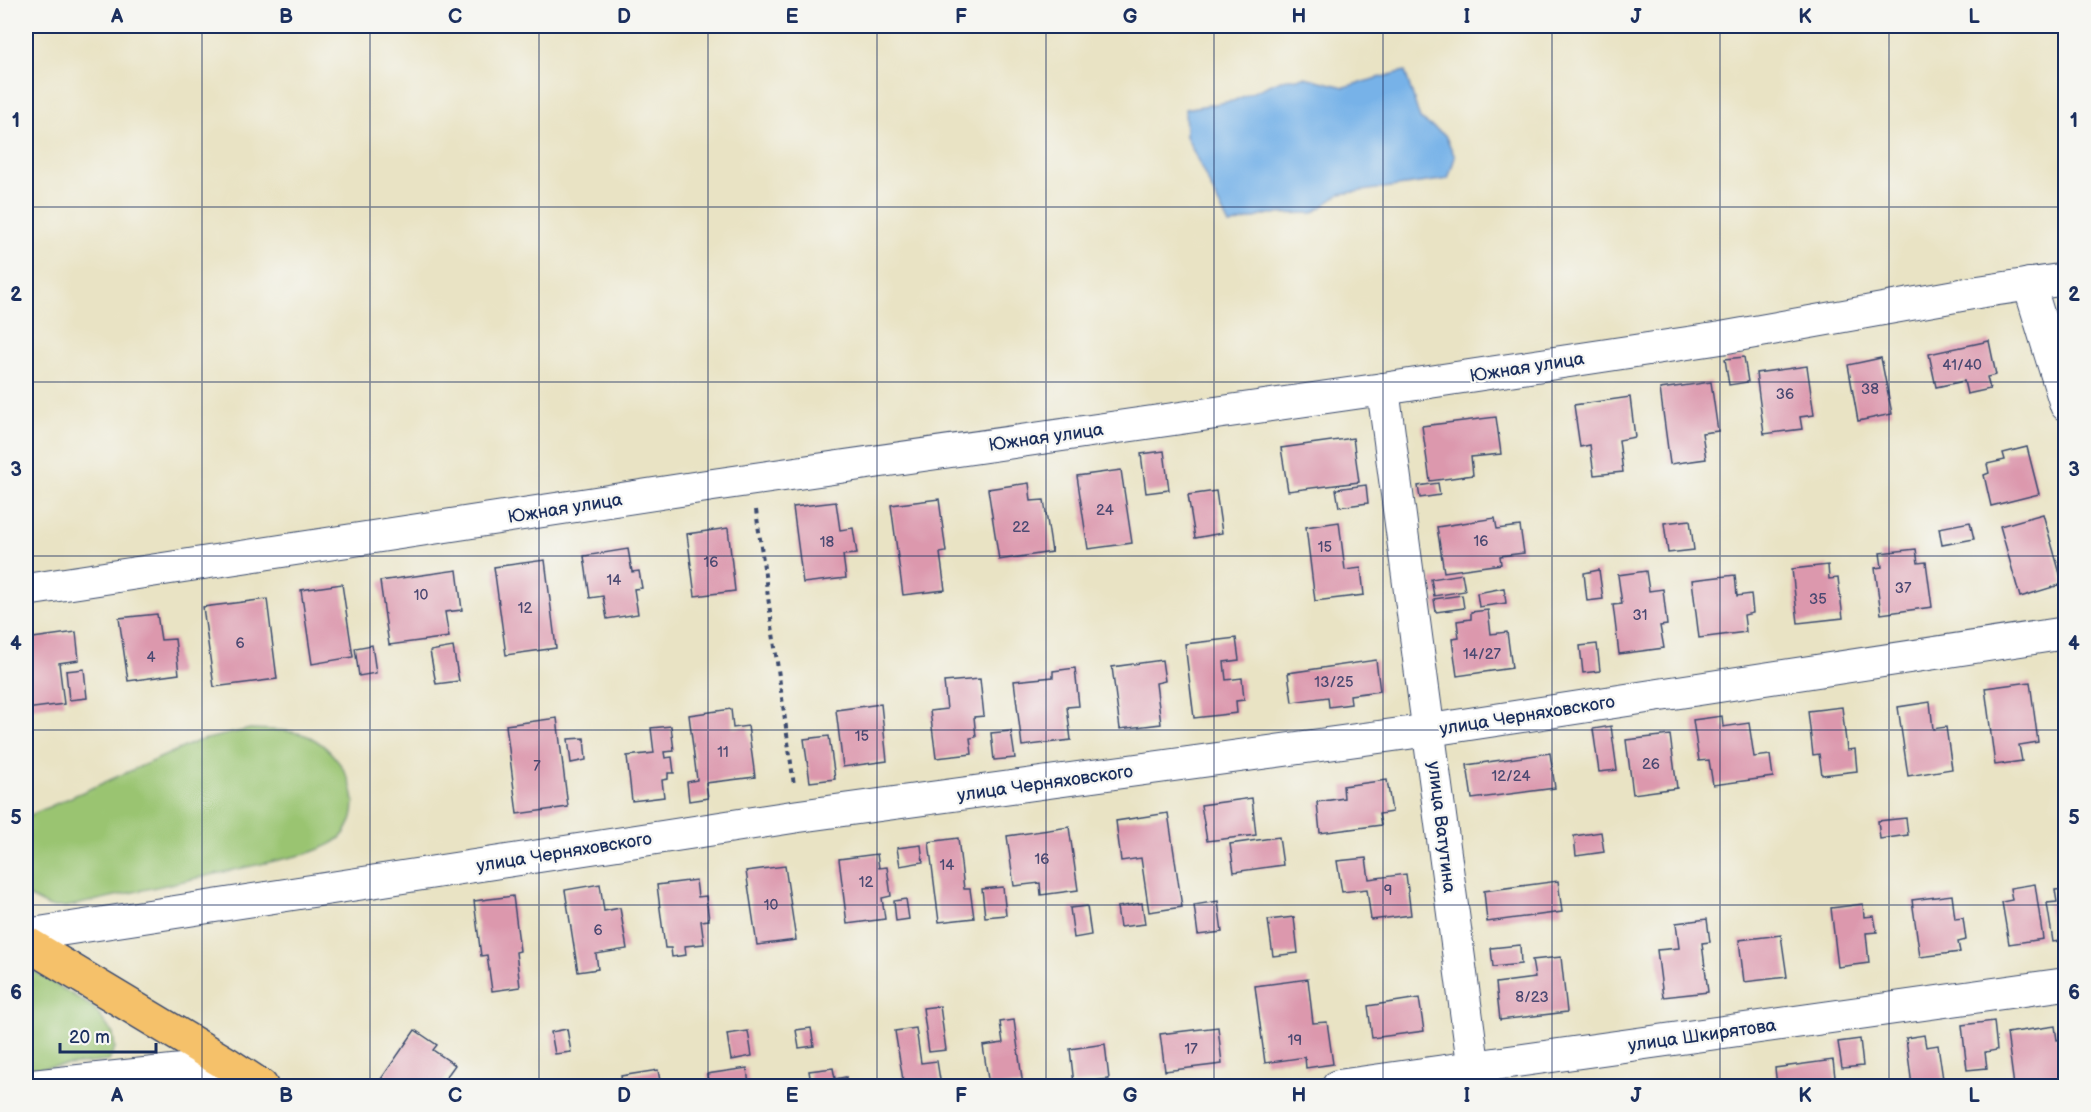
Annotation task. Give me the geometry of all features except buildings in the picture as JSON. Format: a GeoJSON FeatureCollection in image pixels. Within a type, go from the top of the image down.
{"type":"FeatureCollection","features":[{"type":"Feature","properties":{"kind":"main road"},"geometry":{"type":"LineString","coordinates":[[26,943],[261,1086]]}},
{"type":"Feature","properties":{"kind":"street","name":"Южная улица"},"geometry":{"type":"LineString","coordinates":[[26,590],[752,479],[1721,338],[2066,279]]}},
{"type":"Feature","properties":{"kind":"street"},"geometry":{"type":"LineString","coordinates":[[2029,284],[2066,405]]}},
{"type":"Feature","properties":{"kind":"street","name":"улица Ватутина"},"geometry":{"type":"LineString","coordinates":[[1383,389],[1475,1077]]}},
{"type":"Feature","properties":{"kind":"street","name":"улица Черняховского"},"geometry":{"type":"LineString","coordinates":[[26,935],[799,816],[1430,730],[2066,633]]}},
{"type":"Feature","properties":{"kind":"street","name":"улица Шкирятова"},"geometry":{"type":"LineString","coordinates":[[1338,1086],[1475,1077],[2066,984]]}},
{"type":"Feature","properties":{"kind":"street"},"geometry":{"type":"LineString","coordinates":[[32,1086],[229,1065]]}},
{"type":"Feature","properties":{"kind":"path"},"geometry":{"type":"LineString","coordinates":[[752,479],[799,816]]}},
{"type":"Feature","properties":{"kind":"green space"},"geometry":{"type":"Polygon","coordinates":[[[250,729],[280,730],[303,734],[321,744],[332,754],[348,777],[354,804],[352,818],[343,836],[328,846],[306,854],[66,907],[50,907],[26,895],[26,817],[198,741],[250,729]]]}},
{"type":"Feature","properties":{"kind":"green space"},"geometry":{"type":"Polygon","coordinates":[[[26,966],[94,1008],[113,1034],[115,1048],[109,1061],[26,1069],[26,966]]]}},
{"type":"Feature","properties":{"kind":"water"},"geometry":{"type":"Polygon","coordinates":[[[1405,71],[1420,119],[1445,135],[1455,157],[1448,179],[1340,194],[1313,213],[1269,214],[1229,225],[1186,136],[1185,109],[1233,101],[1281,80],[1305,77],[1344,87],[1405,71]]]}}]}
